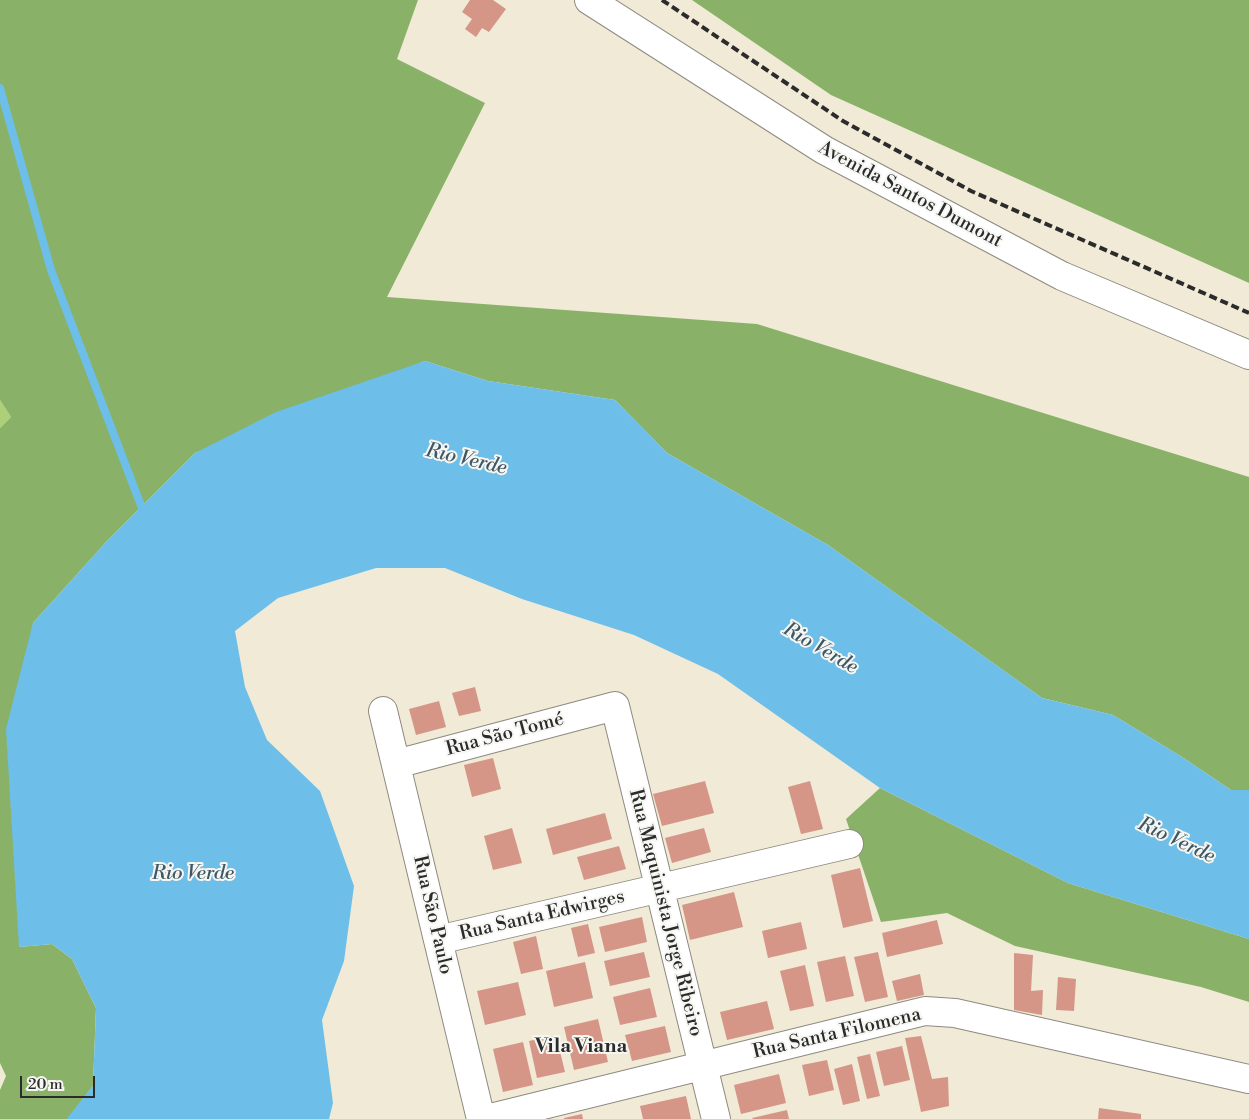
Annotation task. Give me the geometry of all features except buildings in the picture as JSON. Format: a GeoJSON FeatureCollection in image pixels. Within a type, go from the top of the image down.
{"type":"FeatureCollection","features":[{"type":"Feature","properties":{"kind":"street","name":"Avenida Santos Dumont"},"geometry":{"type":"LineString","coordinates":[[589,0],[824,150],[1062,276],[1249,355]]}},
{"type":"Feature","properties":{"kind":"street","name":"Rua São Tomé"},"geometry":{"type":"LineString","coordinates":[[396,764],[615,706]]}},
{"type":"Feature","properties":{"kind":"street","name":"Rua Maquinista Jorge Ribeiro"},"geometry":{"type":"LineString","coordinates":[[615,706],[716,1119]]}},
{"type":"Feature","properties":{"kind":"street","name":"Rua São Paulo"},"geometry":{"type":"LineString","coordinates":[[383,711],[481,1119]]}},
{"type":"Feature","properties":{"kind":"street","name":"Rua Santa Edwirges"},"geometry":{"type":"LineString","coordinates":[[438,940],[850,844]]}},
{"type":"Feature","properties":{"kind":"street","name":"Rua Santa Filomena"},"geometry":{"type":"LineString","coordinates":[[486,1119],[925,1011],[955,1013],[1249,1079]]}},
{"type":"Feature","properties":{"kind":"green space"},"geometry":{"type":"Polygon","coordinates":[[[0,0],[418,0],[397,59],[485,103],[387,297],[757,324],[1249,477],[1249,790],[1231,790],[1182,757],[1113,715],[1042,698],[828,545],[667,453],[615,400],[488,381],[425,361],[195,453],[107,541],[33,623],[19,947],[52,944],[72,959],[96,1008],[93,1086],[68,1119],[0,1119],[0,1090],[6,1076],[0,1063],[0,428],[11,417],[0,400],[0,0]]]}},
{"type":"Feature","properties":{"kind":"green space"},"geometry":{"type":"Polygon","coordinates":[[[692,0],[1249,0],[1249,283],[831,95],[692,0]]]}},
{"type":"Feature","properties":{"kind":"green space"},"geometry":{"type":"Polygon","coordinates":[[[0,400],[11,417],[0,428],[0,400]]]}},
{"type":"Feature","properties":{"kind":"green space"},"geometry":{"type":"Polygon","coordinates":[[[880,788],[1068,883],[1249,939],[1249,1002],[1201,987],[1015,946],[947,913],[881,922],[846,819],[880,788]]]}},
{"type":"Feature","properties":{"kind":"water","name":"Rio Verde"},"geometry":{"type":"Polygon","coordinates":[[[425,361],[488,381],[615,400],[667,453],[828,545],[1042,698],[1113,715],[1182,757],[1231,790],[1249,790],[1249,939],[1068,883],[880,788],[718,674],[634,635],[522,599],[445,568],[376,568],[278,598],[235,631],[245,687],[267,740],[320,791],[354,886],[344,961],[322,1020],[333,1103],[329,1119],[68,1119],[93,1086],[96,1008],[72,959],[52,944],[19,947],[6,729],[33,623],[107,541],[195,453],[276,412],[425,361]]]}},
{"type":"Feature","properties":{"kind":"waterway"},"geometry":{"type":"LineString","coordinates":[[0,88],[51,270],[145,516]]}},
{"type":"Feature","properties":{"kind":"railway"},"geometry":{"type":"LineString","coordinates":[[662,0],[843,121],[971,191],[1249,313]]}},
{"type":"Feature","properties":{"kind":"district","name":"Vila Viana"},"geometry":{"type":"Point","coordinates":[581,1047]}}]}
